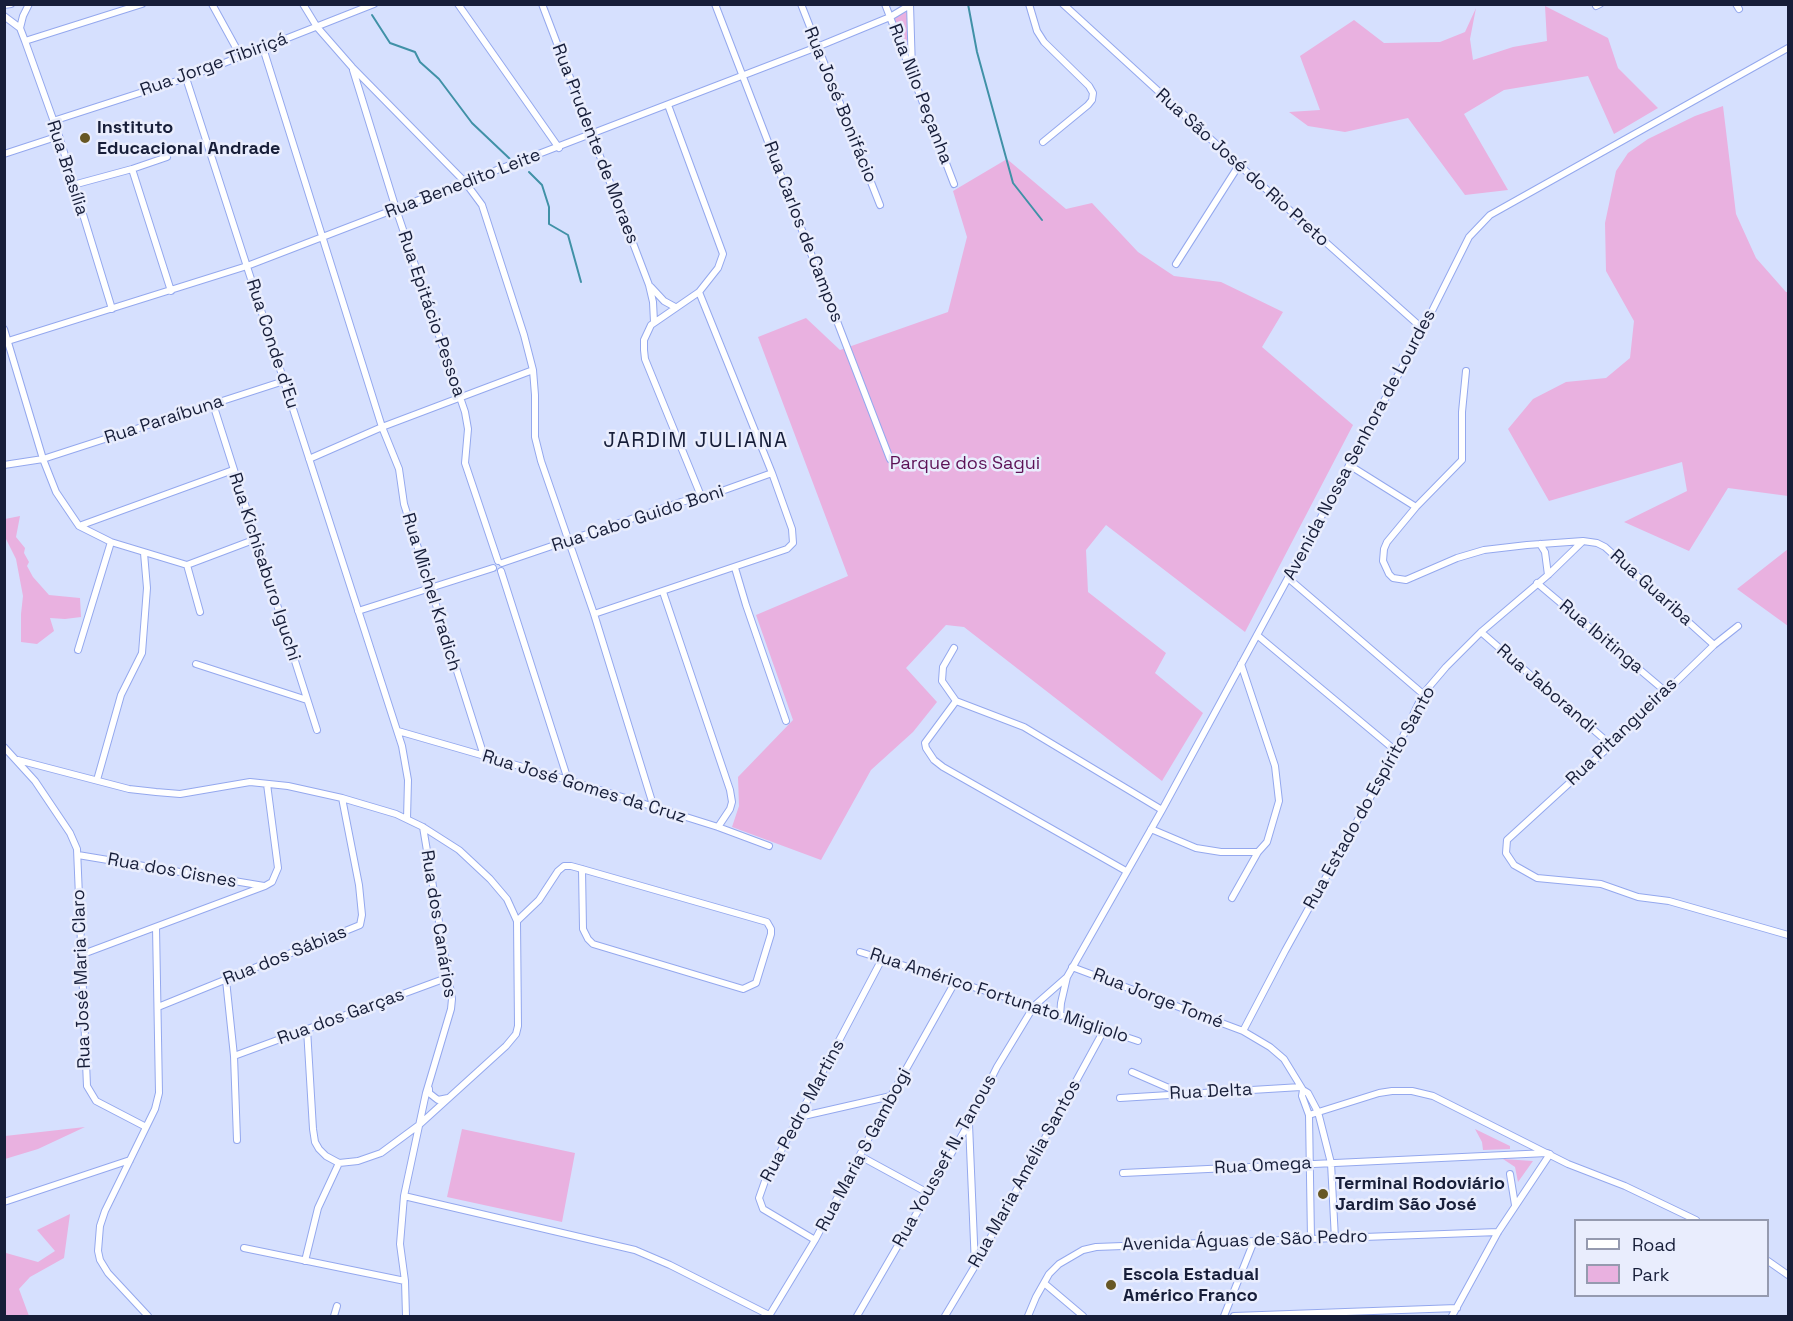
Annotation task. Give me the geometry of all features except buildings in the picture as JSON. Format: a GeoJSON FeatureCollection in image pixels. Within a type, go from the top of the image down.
{"type":"FeatureCollection","features":[{"type":"Feature","properties":{"kind":"street"},"geometry":{"type":"LineString","coordinates":[[4,5],[11,4]]}},
{"type":"Feature","properties":{"kind":"street"},"geometry":{"type":"LineString","coordinates":[[4,16],[20,28],[29,4]]}},
{"type":"Feature","properties":{"kind":"street"},"geometry":{"type":"LineString","coordinates":[[25,41],[142,4]]}},
{"type":"Feature","properties":{"kind":"street"},"geometry":{"type":"LineString","coordinates":[[212,4],[240,55]]}},
{"type":"Feature","properties":{"kind":"street"},"geometry":{"type":"LineString","coordinates":[[303,4],[317,27],[352,67],[465,182],[478,198],[486,214],[533,370],[535,441],[594,614],[654,808]]}},
{"type":"Feature","properties":{"kind":"street","name":"Rua Jorge Tibiriçá"},"geometry":{"type":"LineString","coordinates":[[53,121],[186,78],[374,4]]}},
{"type":"Feature","properties":{"kind":"street"},"geometry":{"type":"LineString","coordinates":[[458,4],[559,148]]}},
{"type":"Feature","properties":{"kind":"street","name":"Rua Prudente de Moraes"},"geometry":{"type":"LineString","coordinates":[[542,4],[649,285],[654,322]]}},
{"type":"Feature","properties":{"kind":"street","name":"Rua Carlos de Campos"},"geometry":{"type":"LineString","coordinates":[[715,4],[890,459]]}},
{"type":"Feature","properties":{"kind":"street","name":"Rua José Bonifácio"},"geometry":{"type":"LineString","coordinates":[[801,4],[880,205]]}},
{"type":"Feature","properties":{"kind":"street","name":"Rua Nilo Peçanha"},"geometry":{"type":"LineString","coordinates":[[885,4],[954,184]]}},
{"type":"Feature","properties":{"kind":"street"},"geometry":{"type":"LineString","coordinates":[[1029,4],[1037,32],[1044,42],[1089,86],[1093,93],[1092,100],[1043,142]]}},
{"type":"Feature","properties":{"kind":"street","name":"Rua São José do Rio Preto"},"geometry":{"type":"LineString","coordinates":[[1063,4],[1423,329]]}},
{"type":"Feature","properties":{"kind":"street"},"geometry":{"type":"LineString","coordinates":[[910,5],[913,76]]}},
{"type":"Feature","properties":{"kind":"street","name":"Rua Benedito Leite"},"geometry":{"type":"LineString","coordinates":[[8,341],[247,266],[817,47],[890,17],[910,5]]}},
{"type":"Feature","properties":{"kind":"street","name":"Rua Brasília"},"geometry":{"type":"LineString","coordinates":[[20,28],[59,136],[112,309]]}},
{"type":"Feature","properties":{"kind":"street","name":"Rua Michel Kradich"},"geometry":{"type":"LineString","coordinates":[[262,48],[382,427],[399,469],[404,504],[429,589],[484,756]]}},
{"type":"Feature","properties":{"kind":"street","name":"Avenida Nossa Senhora de Lourdes"},"geometry":{"type":"LineString","coordinates":[[1067,977],[1162,810],[1423,329],[1469,237],[1490,215],[1788,48]]}},
{"type":"Feature","properties":{"kind":"street","name":"Rua Epitácio Pessoa"},"geometry":{"type":"LineString","coordinates":[[352,67],[396,209],[459,397],[468,429],[465,463],[500,562]]}},
{"type":"Feature","properties":{"kind":"street","name":"Rua Conde d'Eu"},"geometry":{"type":"LineString","coordinates":[[186,78],[398,731],[407,769],[407,819]]}},
{"type":"Feature","properties":{"kind":"street"},"geometry":{"type":"LineString","coordinates":[[668,105],[723,254],[718,268],[699,292],[654,322],[647,331],[644,340],[645,359],[701,496]]}},
{"type":"Feature","properties":{"kind":"street"},"geometry":{"type":"LineString","coordinates":[[4,154],[59,136]]}},
{"type":"Feature","properties":{"kind":"street"},"geometry":{"type":"LineString","coordinates":[[73,185],[167,157]]}},
{"type":"Feature","properties":{"kind":"street"},"geometry":{"type":"LineString","coordinates":[[1176,264],[1239,165]]}},
{"type":"Feature","properties":{"kind":"street"},"geometry":{"type":"LineString","coordinates":[[132,169],[171,291]]}},
{"type":"Feature","properties":{"kind":"street","name":"Rua Prudente de Moraes"},"geometry":{"type":"LineString","coordinates":[[649,285],[664,301],[675,307]]}},
{"type":"Feature","properties":{"kind":"street"},"geometry":{"type":"LineString","coordinates":[[594,614],[787,549],[793,543],[792,529],[772,473],[699,292]]}},
{"type":"Feature","properties":{"kind":"street"},"geometry":{"type":"LineString","coordinates":[[4,330],[43,459],[56,492],[79,526],[111,542],[187,565],[256,538]]}},
{"type":"Feature","properties":{"kind":"street"},"geometry":{"type":"LineString","coordinates":[[309,459],[382,427],[533,370]]}},
{"type":"Feature","properties":{"kind":"street"},"geometry":{"type":"LineString","coordinates":[[1466,371],[1462,412],[1462,460],[1416,507],[1387,542],[1383,561],[1393,578],[1406,580],[1473,553],[1583,541]]}},
{"type":"Feature","properties":{"kind":"street","name":"Rua Paraíbuna"},"geometry":{"type":"LineString","coordinates":[[4,465],[43,459],[284,381]]}},
{"type":"Feature","properties":{"kind":"street","name":"Rua Kichisaburo Iguchi"},"geometry":{"type":"LineString","coordinates":[[213,404],[232,470],[317,730]]}},
{"type":"Feature","properties":{"kind":"street"},"geometry":{"type":"LineString","coordinates":[[1349,465],[1416,507]]}},
{"type":"Feature","properties":{"kind":"street"},"geometry":{"type":"LineString","coordinates":[[79,526],[232,470]]}},
{"type":"Feature","properties":{"kind":"street","name":"Rua Cabo Guido Boni"},"geometry":{"type":"LineString","coordinates":[[500,562],[568,542],[772,473]]}},
{"type":"Feature","properties":{"kind":"street","name":"Rua Estado do Espírito Santo"},"geometry":{"type":"LineString","coordinates":[[1243,1031],[1396,751],[1424,694],[1446,667],[1481,632],[1583,541]]}},
{"type":"Feature","properties":{"kind":"street","name":"Rua Guariba"},"geometry":{"type":"LineString","coordinates":[[1583,541],[1598,543],[1605,547],[1714,645]]}},
{"type":"Feature","properties":{"kind":"street"},"geometry":{"type":"LineString","coordinates":[[78,650],[111,542]]}},
{"type":"Feature","properties":{"kind":"street"},"geometry":{"type":"LineString","coordinates":[[1540,544],[1545,552],[1548,574]]}},
{"type":"Feature","properties":{"kind":"street"},"geometry":{"type":"LineString","coordinates":[[97,780],[121,695],[142,653],[147,588],[144,553]]}},
{"type":"Feature","properties":{"kind":"street"},"geometry":{"type":"LineString","coordinates":[[493,568],[494,563],[500,562],[504,568],[501,571],[568,780]]}},
{"type":"Feature","properties":{"kind":"street"},"geometry":{"type":"LineString","coordinates":[[187,565],[200,612]]}},
{"type":"Feature","properties":{"kind":"street"},"geometry":{"type":"LineString","coordinates":[[735,567],[786,722]]}},
{"type":"Feature","properties":{"kind":"street"},"geometry":{"type":"LineString","coordinates":[[358,611],[493,568]]}},
{"type":"Feature","properties":{"kind":"street"},"geometry":{"type":"LineString","coordinates":[[493,568],[496,572],[501,571]]}},
{"type":"Feature","properties":{"kind":"street"},"geometry":{"type":"LineString","coordinates":[[1288,578],[1424,694]]}},
{"type":"Feature","properties":{"kind":"street","name":"Rua Ibitinga"},"geometry":{"type":"LineString","coordinates":[[1537,583],[1665,692]]}},
{"type":"Feature","properties":{"kind":"street"},"geometry":{"type":"LineString","coordinates":[[663,592],[730,790],[732,802],[730,809],[718,827]]}},
{"type":"Feature","properties":{"kind":"street","name":"Rua Pitangueiras"},"geometry":{"type":"LineString","coordinates":[[1738,626],[1714,645],[1611,745],[1507,840],[1506,853],[1509,860],[1523,872],[1537,878],[1601,884],[1631,895],[1669,901],[1788,936]]}},
{"type":"Feature","properties":{"kind":"street","name":"Rua Jaborandi"},"geometry":{"type":"LineString","coordinates":[[1481,632],[1611,745]]}},
{"type":"Feature","properties":{"kind":"street"},"geometry":{"type":"LineString","coordinates":[[1257,635],[1396,751]]}},
{"type":"Feature","properties":{"kind":"street"},"geometry":{"type":"LineString","coordinates":[[954,648],[941,675],[945,687],[956,701],[1024,727],[1162,810]]}},
{"type":"Feature","properties":{"kind":"street"},"geometry":{"type":"LineString","coordinates":[[196,664],[308,700]]}},
{"type":"Feature","properties":{"kind":"street"},"geometry":{"type":"LineString","coordinates":[[1232,898],[1258,852],[1267,842],[1279,801],[1275,766],[1241,664]]}},
{"type":"Feature","properties":{"kind":"street"},"geometry":{"type":"LineString","coordinates":[[956,701],[925,742],[928,752],[943,767],[1126,871]]}},
{"type":"Feature","properties":{"kind":"street","name":"Rua José Gomes da Cruz"},"geometry":{"type":"LineString","coordinates":[[398,731],[568,780],[718,827],[769,846]]}},
{"type":"Feature","properties":{"kind":"street","name":"Rua José Maria Claro"},"geometry":{"type":"LineString","coordinates":[[4,747],[35,781],[70,833],[78,855],[87,1086],[96,1101],[146,1127]]}},
{"type":"Feature","properties":{"kind":"street"},"geometry":{"type":"LineString","coordinates":[[18,760],[129,789],[180,794],[250,782],[288,786],[342,798],[407,819],[423,827],[459,850],[490,879],[507,899],[517,921],[518,1026],[516,1035],[419,1125],[381,1153],[358,1161],[339,1163],[326,1156],[315,1142],[306,1029]]}},
{"type":"Feature","properties":{"kind":"street"},"geometry":{"type":"LineString","coordinates":[[83,954],[265,886],[275,878],[278,868],[267,784]]}},
{"type":"Feature","properties":{"kind":"street","name":"Rua dos Sábias"},"geometry":{"type":"LineString","coordinates":[[158,1007],[360,925],[362,915],[359,885],[342,798]]}},
{"type":"Feature","properties":{"kind":"street","name":"Rua dos Canários"},"geometry":{"type":"LineString","coordinates":[[406,1317],[405,1281],[400,1244],[404,1196],[419,1125],[452,999],[423,827]]}},
{"type":"Feature","properties":{"kind":"street"},"geometry":{"type":"LineString","coordinates":[[1151,829],[1196,848],[1221,852],[1258,852]]}},
{"type":"Feature","properties":{"kind":"street","name":"Rua dos Cisnes"},"geometry":{"type":"LineString","coordinates":[[78,855],[265,886]]}},
{"type":"Feature","properties":{"kind":"street"},"geometry":{"type":"LineString","coordinates":[[517,921],[539,900],[561,868],[568,866],[582,868],[767,922],[771,934],[756,983],[743,989],[593,944],[583,929],[582,868]]}},
{"type":"Feature","properties":{"kind":"street"},"geometry":{"type":"LineString","coordinates":[[148,1317],[108,1273],[100,1260],[98,1251],[100,1226],[105,1211],[146,1127],[159,1093],[156,927]]}},
{"type":"Feature","properties":{"kind":"street","name":"Rua Américo Fortunato Migliolo"},"geometry":{"type":"LineString","coordinates":[[860,952],[1138,1041]]}},
{"type":"Feature","properties":{"kind":"street","name":"Rua Pedro Martins"},"geometry":{"type":"LineString","coordinates":[[815,1240],[763,1209],[760,1205],[762,1190],[882,959]]}},
{"type":"Feature","properties":{"kind":"street","name":"Rua Jorge Tomé"},"geometry":{"type":"LineString","coordinates":[[1072,968],[1243,1031],[1284,1059],[1302,1088],[1308,1093],[1318,1112],[1331,1163],[1335,1239]]}},
{"type":"Feature","properties":{"kind":"street","name":"Rua dos Garças"},"geometry":{"type":"LineString","coordinates":[[234,1056],[449,977]]}},
{"type":"Feature","properties":{"kind":"street"},"geometry":{"type":"LineString","coordinates":[[1060,1016],[1067,977]]}},
{"type":"Feature","properties":{"kind":"street","name":"Rua Youssef N. Tanous"},"geometry":{"type":"LineString","coordinates":[[856,1317],[969,1123],[997,1067],[1034,1006],[1067,977]]}},
{"type":"Feature","properties":{"kind":"street"},"geometry":{"type":"LineString","coordinates":[[226,980],[234,1056],[237,1140]]}},
{"type":"Feature","properties":{"kind":"street","name":"Rua Maria S Gambogi"},"geometry":{"type":"LineString","coordinates":[[769,1316],[815,1240],[891,1096],[955,982]]}},
{"type":"Feature","properties":{"kind":"street","name":"Rua Maria Amélia Santos"},"geometry":{"type":"LineString","coordinates":[[945,1317],[1104,1030]]}},
{"type":"Feature","properties":{"kind":"street"},"geometry":{"type":"LineString","coordinates":[[1132,1072],[1181,1093]]}},
{"type":"Feature","properties":{"kind":"street"},"geometry":{"type":"LineString","coordinates":[[429,1085],[429,1093],[438,1100],[449,1098]]}},
{"type":"Feature","properties":{"kind":"street"},"geometry":{"type":"LineString","coordinates":[[1302,1088],[1302,1096],[1309,1116],[1311,1239]]}},
{"type":"Feature","properties":{"kind":"street","name":"Rua Delta"},"geometry":{"type":"LineString","coordinates":[[1120,1098],[1302,1088]]}},
{"type":"Feature","properties":{"kind":"street"},"geometry":{"type":"LineString","coordinates":[[1309,1116],[1379,1093],[1412,1091],[1434,1096],[1548,1154],[1644,1195],[1692,1219]]}},
{"type":"Feature","properties":{"kind":"street"},"geometry":{"type":"LineString","coordinates":[[799,1117],[891,1096]]}},
{"type":"Feature","properties":{"kind":"street"},"geometry":{"type":"LineString","coordinates":[[969,1123],[975,1266]]}},
{"type":"Feature","properties":{"kind":"street"},"geometry":{"type":"LineString","coordinates":[[1452,1317],[1498,1232],[1548,1154]]}},
{"type":"Feature","properties":{"kind":"street","name":"Rua Omega"},"geometry":{"type":"LineString","coordinates":[[1123,1173],[1548,1154]]}},
{"type":"Feature","properties":{"kind":"street"},"geometry":{"type":"LineString","coordinates":[[860,1156],[928,1193]]}},
{"type":"Feature","properties":{"kind":"street"},"geometry":{"type":"LineString","coordinates":[[4,1202],[130,1160]]}},
{"type":"Feature","properties":{"kind":"street"},"geometry":{"type":"LineString","coordinates":[[304,1261],[318,1208],[339,1163]]}},
{"type":"Feature","properties":{"kind":"street"},"geometry":{"type":"LineString","coordinates":[[1510,1174],[1515,1206]]}},
{"type":"Feature","properties":{"kind":"street"},"geometry":{"type":"LineString","coordinates":[[404,1196],[635,1250],[670,1265],[769,1316]]}},
{"type":"Feature","properties":{"kind":"street","name":"Avenida Águas de São Pedro"},"geometry":{"type":"LineString","coordinates":[[1028,1317],[1044,1283],[1059,1264],[1083,1250],[1096,1247],[1498,1232]]}},
{"type":"Feature","properties":{"kind":"street"},"geometry":{"type":"LineString","coordinates":[[1224,1317],[1254,1241]]}},
{"type":"Feature","properties":{"kind":"street"},"geometry":{"type":"LineString","coordinates":[[244,1248],[405,1281]]}},
{"type":"Feature","properties":{"kind":"street"},"geometry":{"type":"LineString","coordinates":[[1769,1262],[1788,1275]]}},
{"type":"Feature","properties":{"kind":"street"},"geometry":{"type":"LineString","coordinates":[[1044,1283],[1083,1317]]}},
{"type":"Feature","properties":{"kind":"street"},"geometry":{"type":"LineString","coordinates":[[334,1317],[337,1306]]}},
{"type":"Feature","properties":{"kind":"street"},"geometry":{"type":"LineString","coordinates":[[1234,1317],[1457,1308]]}},
{"type":"Feature","properties":{"kind":"green space"},"geometry":{"type":"Polygon","coordinates":[[[1545,6],[1608,38],[1618,68],[1658,108],[1614,134],[1588,76],[1504,90],[1464,114],[1508,190],[1465,195],[1408,118],[1345,132],[1308,126],[1289,112],[1320,110],[1300,56],[1354,20],[1384,43],[1440,42],[1465,32],[1476,8],[1470,39],[1473,60],[1513,47],[1547,41],[1545,6]]]}},
{"type":"Feature","properties":{"kind":"green space"},"geometry":{"type":"Polygon","coordinates":[[[908,11],[912,74],[891,19],[908,11]]]}},
{"type":"Feature","properties":{"kind":"green space"},"geometry":{"type":"Polygon","coordinates":[[[1723,106],[1736,214],[1756,258],[1788,292],[1788,496],[1728,488],[1689,551],[1624,522],[1687,491],[1682,462],[1549,501],[1508,429],[1533,399],[1566,382],[1606,378],[1630,358],[1634,321],[1606,271],[1605,223],[1616,171],[1628,153],[1648,139],[1695,116],[1723,106]]]}},
{"type":"Feature","properties":{"kind":"green space","name":"Parque dos Sagui"},"geometry":{"type":"Polygon","coordinates":[[[1007,159],[1066,209],[1092,203],[1138,252],[1174,276],[1221,282],[1283,312],[1262,347],[1353,425],[1245,632],[1106,525],[1086,550],[1088,592],[1166,653],[1155,673],[1203,713],[1162,781],[964,627],[946,625],[906,668],[937,702],[913,732],[871,770],[821,860],[732,827],[739,806],[738,777],[793,720],[756,615],[848,576],[758,337],[806,318],[840,350],[948,312],[967,237],[953,191],[1007,159]]]}},
{"type":"Feature","properties":{"kind":"green space"},"geometry":{"type":"Polygon","coordinates":[[[20,516],[16,537],[25,548],[24,553],[29,562],[27,566],[33,577],[49,595],[80,598],[81,617],[50,618],[54,631],[37,644],[21,642],[23,596],[16,559],[5,537],[5,519],[20,516]]]}},
{"type":"Feature","properties":{"kind":"green space"},"geometry":{"type":"Polygon","coordinates":[[[1788,549],[1788,626],[1737,589],[1788,549]]]}},
{"type":"Feature","properties":{"kind":"green space"},"geometry":{"type":"Polygon","coordinates":[[[85,1127],[38,1149],[5,1159],[5,1136],[85,1127]]]}},
{"type":"Feature","properties":{"kind":"green space"},"geometry":{"type":"Polygon","coordinates":[[[462,1129],[575,1153],[562,1222],[447,1197],[462,1129]]]}},
{"type":"Feature","properties":{"kind":"green space"},"geometry":{"type":"Polygon","coordinates":[[[1475,1129],[1510,1146],[1510,1149],[1483,1150],[1482,1142],[1475,1129]]]}},
{"type":"Feature","properties":{"kind":"green space"},"geometry":{"type":"Polygon","coordinates":[[[1503,1159],[1533,1161],[1518,1182],[1515,1167],[1503,1159]]]}},
{"type":"Feature","properties":{"kind":"green space"},"geometry":{"type":"Polygon","coordinates":[[[70,1214],[64,1258],[30,1277],[19,1289],[29,1316],[5,1316],[5,1241],[6,1253],[38,1262],[55,1251],[37,1230],[70,1214]]]}},
{"type":"Feature","properties":{"kind":"waterway"},"geometry":{"type":"LineString","coordinates":[[968,4],[977,52],[1013,183],[1042,220]]}},
{"type":"Feature","properties":{"kind":"waterway"},"geometry":{"type":"LineString","coordinates":[[372,15],[390,43],[415,52],[420,62],[439,79],[472,123],[510,159]]}},
{"type":"Feature","properties":{"kind":"waterway"},"geometry":{"type":"LineString","coordinates":[[529,172],[542,185],[549,207],[549,224],[568,235],[581,282]]}},
{"type":"Feature","properties":{"kind":"place","name":"Instituto Educacional Andrade"},"geometry":{"type":"Point","coordinates":[85,138]}},
{"type":"Feature","properties":{"kind":"place","name":"Terminal Rodoviário Jardim São José"},"geometry":{"type":"Point","coordinates":[1323,1194]}},
{"type":"Feature","properties":{"kind":"place","name":"Escola Estadual Américo Franco"},"geometry":{"type":"Point","coordinates":[1111,1285]}},
{"type":"Feature","properties":{"kind":"district","name":"JARDIM JULIANA"},"geometry":{"type":"Point","coordinates":[696,441]}}]}
